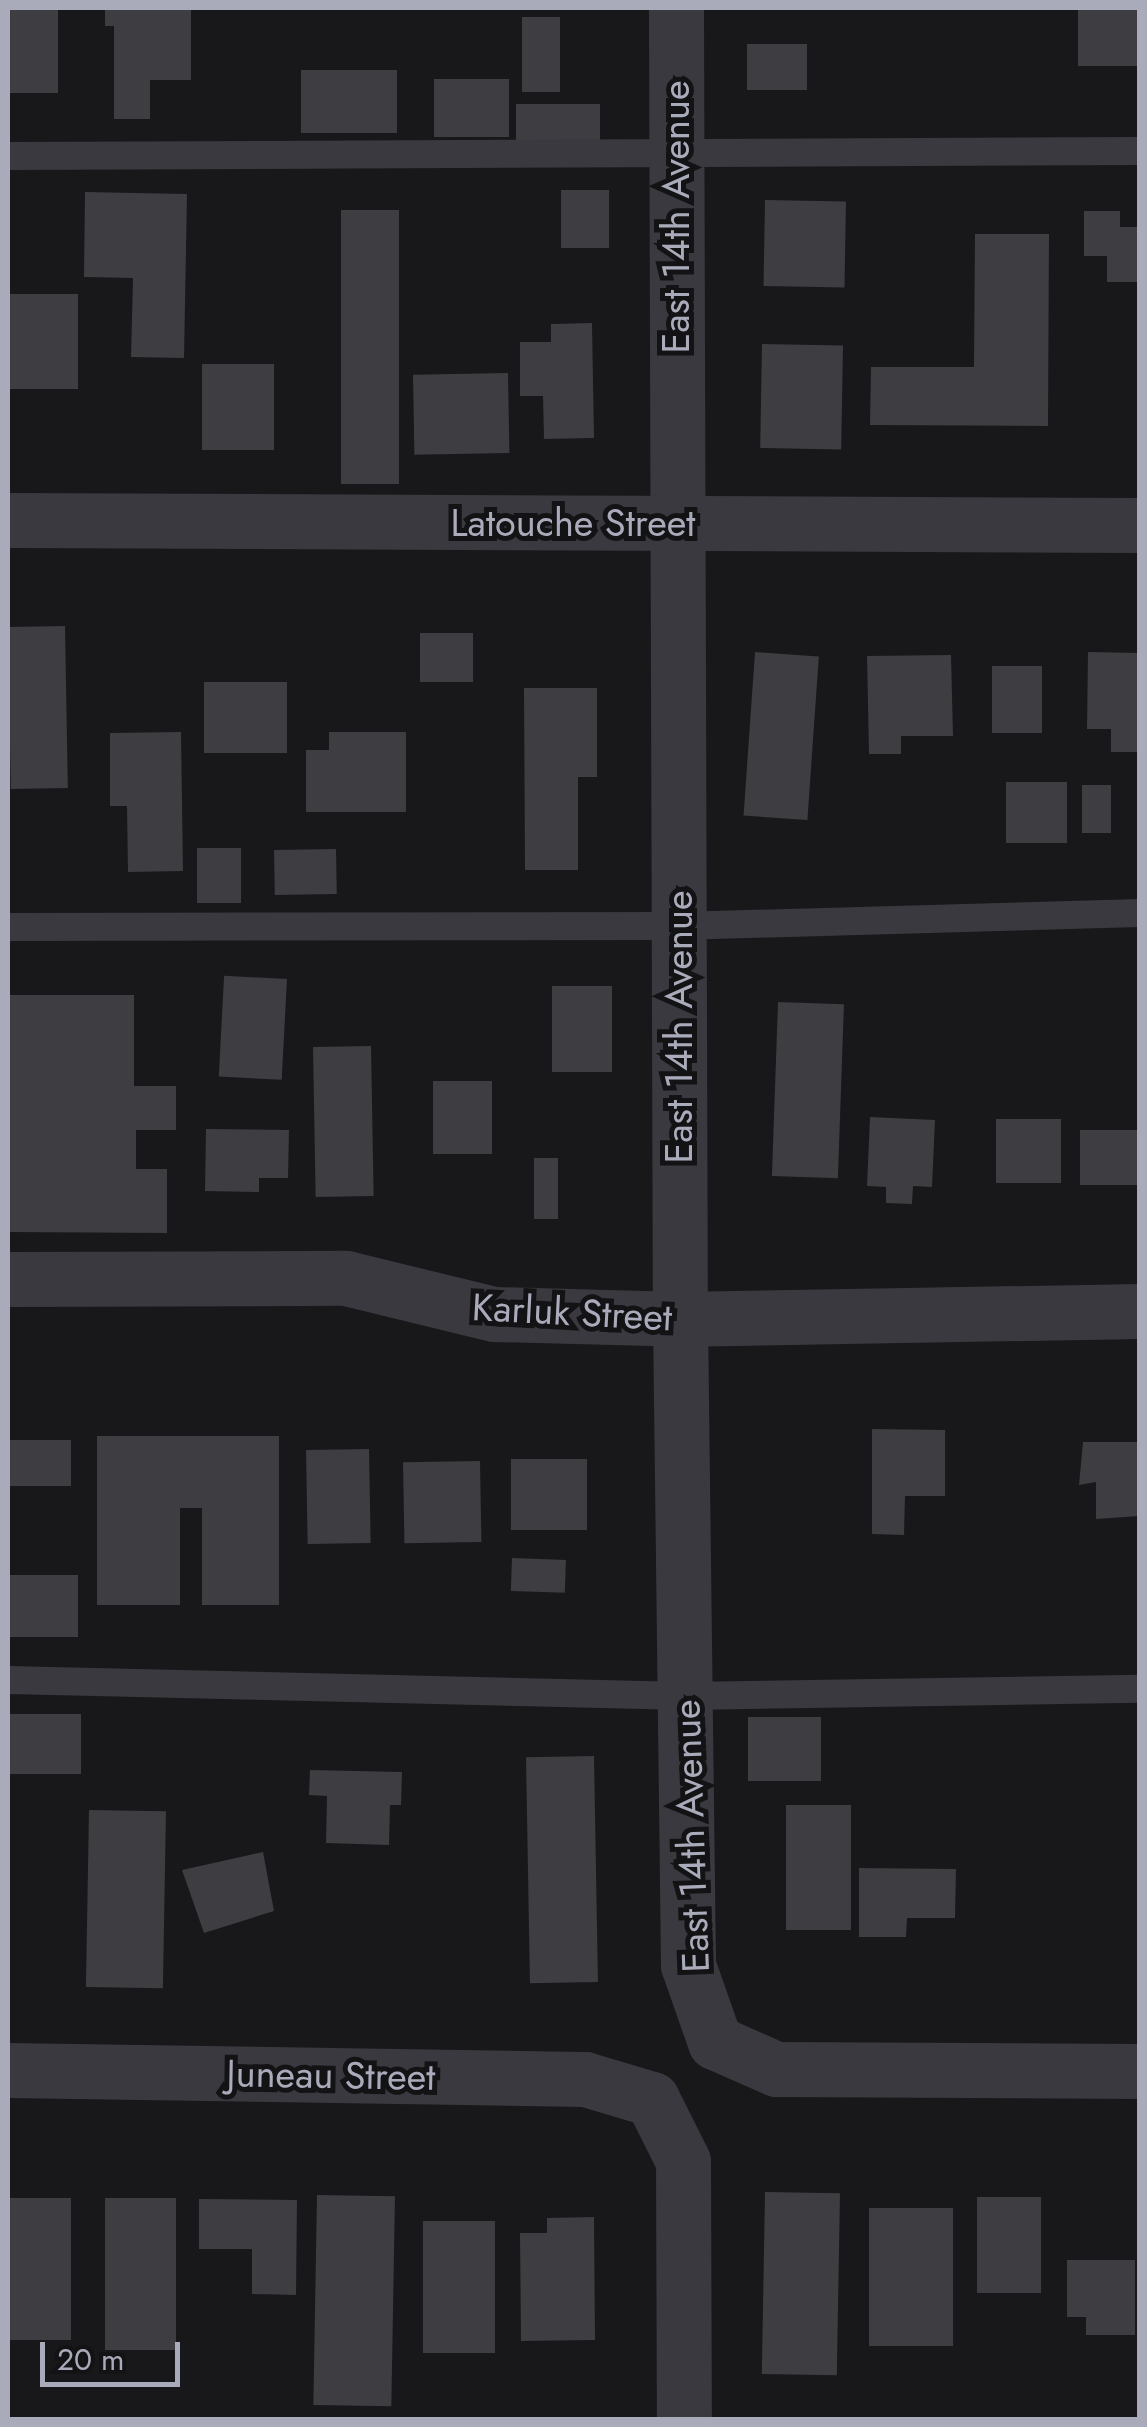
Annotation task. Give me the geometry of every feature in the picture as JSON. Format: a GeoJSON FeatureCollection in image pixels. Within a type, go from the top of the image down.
{"type":"FeatureCollection","features":[{"type":"Feature","properties":{"kind":"street","name":"East 14th Avenue"},"geometry":{"type":"LineString","coordinates":[[676,8],[680,1319],[688,1965],[716,2042],[776,2069],[1140,2071]]}},
{"type":"Feature","properties":{"kind":"street","name":"Latouche Street"},"geometry":{"type":"LineString","coordinates":[[8,520],[1140,524]]}},
{"type":"Feature","properties":{"kind":"street","name":"Karluk Street"},"geometry":{"type":"LineString","coordinates":[[8,1279],[346,1278],[494,1314],[680,1319],[1140,1311]]}},
{"type":"Feature","properties":{"kind":"street","name":"Juneau Street"},"geometry":{"type":"LineString","coordinates":[[8,2070],[585,2078],[652,2099],[684,2161],[684,2420]]}},
{"type":"Feature","properties":{"kind":"lane"},"geometry":{"type":"LineString","coordinates":[[8,156],[1140,151]]}},
{"type":"Feature","properties":{"kind":"lane"},"geometry":{"type":"LineString","coordinates":[[8,927],[678,926],[1140,913]]}},
{"type":"Feature","properties":{"kind":"lane"},"geometry":{"type":"LineString","coordinates":[[8,1680],[685,1696],[1140,1689]]}},
{"type":"Feature","properties":{"kind":"building"},"geometry":{"type":"Polygon","coordinates":[[[8,8],[58,8],[58,93],[8,93],[8,8]]]}},
{"type":"Feature","properties":{"kind":"building"},"geometry":{"type":"Polygon","coordinates":[[[105,8],[191,8],[191,80],[150,80],[150,119],[114,119],[114,26],[105,26],[105,8]]]}},
{"type":"Feature","properties":{"kind":"building"},"geometry":{"type":"Polygon","coordinates":[[[1078,8],[1140,8],[1140,66],[1078,66],[1078,8]]]}},
{"type":"Feature","properties":{"kind":"building"},"geometry":{"type":"Polygon","coordinates":[[[522,17],[560,17],[560,92],[522,92],[522,17]]]}},
{"type":"Feature","properties":{"kind":"building"},"geometry":{"type":"Polygon","coordinates":[[[747,44],[807,44],[807,90],[747,90],[747,44]]]}},
{"type":"Feature","properties":{"kind":"building"},"geometry":{"type":"Polygon","coordinates":[[[301,70],[397,70],[397,133],[301,133],[301,70]]]}},
{"type":"Feature","properties":{"kind":"building"},"geometry":{"type":"Polygon","coordinates":[[[434,79],[509,79],[509,137],[434,137],[434,79]]]}},
{"type":"Feature","properties":{"kind":"building"},"geometry":{"type":"Polygon","coordinates":[[[516,104],[600,104],[600,140],[516,140],[516,104]]]}},
{"type":"Feature","properties":{"kind":"building"},"geometry":{"type":"Polygon","coordinates":[[[561,190],[609,190],[609,248],[561,248],[561,190]]]}},
{"type":"Feature","properties":{"kind":"building"},"geometry":{"type":"Polygon","coordinates":[[[85,192],[187,194],[184,358],[131,357],[133,278],[84,277],[85,192]]]}},
{"type":"Feature","properties":{"kind":"building"},"geometry":{"type":"Polygon","coordinates":[[[765,200],[846,201],[844,287],[763,286],[765,200]]]}},
{"type":"Feature","properties":{"kind":"building"},"geometry":{"type":"Polygon","coordinates":[[[341,210],[399,210],[399,484],[341,484],[341,210]]]}},
{"type":"Feature","properties":{"kind":"building"},"geometry":{"type":"Polygon","coordinates":[[[1084,211],[1120,211],[1120,227],[1140,227],[1140,282],[1107,282],[1107,256],[1084,256],[1084,211]]]}},
{"type":"Feature","properties":{"kind":"building"},"geometry":{"type":"Polygon","coordinates":[[[975,234],[1049,234],[1048,426],[870,425],[871,367],[974,367],[975,234]]]}},
{"type":"Feature","properties":{"kind":"building"},"geometry":{"type":"Polygon","coordinates":[[[8,294],[78,294],[78,389],[8,389],[8,294]]]}},
{"type":"Feature","properties":{"kind":"building"},"geometry":{"type":"Polygon","coordinates":[[[592,323],[594,438],[544,439],[543,396],[520,396],[520,342],[551,342],[551,324],[592,323]]]}},
{"type":"Feature","properties":{"kind":"building"},"geometry":{"type":"Polygon","coordinates":[[[762,344],[843,345],[841,449],[760,448],[762,344]]]}},
{"type":"Feature","properties":{"kind":"building"},"geometry":{"type":"Polygon","coordinates":[[[202,364],[274,364],[274,450],[202,450],[202,364]]]}},
{"type":"Feature","properties":{"kind":"building"},"geometry":{"type":"Polygon","coordinates":[[[508,373],[509,453],[414,455],[413,375],[508,373]]]}},
{"type":"Feature","properties":{"kind":"building"},"geometry":{"type":"Polygon","coordinates":[[[65,626],[68,788],[11,789],[8,627],[65,626]]]}},
{"type":"Feature","properties":{"kind":"building"},"geometry":{"type":"Polygon","coordinates":[[[420,633],[473,633],[473,682],[420,682],[420,633]]]}},
{"type":"Feature","properties":{"kind":"building"},"geometry":{"type":"Polygon","coordinates":[[[755,652],[819,656],[807,820],[744,816],[755,652]]]}},
{"type":"Feature","properties":{"kind":"building"},"geometry":{"type":"Polygon","coordinates":[[[1088,652],[1140,653],[1140,752],[1111,752],[1111,729],[1087,729],[1088,652]]]}},
{"type":"Feature","properties":{"kind":"building"},"geometry":{"type":"Polygon","coordinates":[[[951,655],[953,736],[901,736],[901,754],[869,754],[867,656],[951,655]]]}},
{"type":"Feature","properties":{"kind":"building"},"geometry":{"type":"Polygon","coordinates":[[[992,666],[1042,666],[1042,733],[992,733],[992,666]]]}},
{"type":"Feature","properties":{"kind":"building"},"geometry":{"type":"Polygon","coordinates":[[[204,682],[287,682],[287,753],[204,753],[204,682]]]}},
{"type":"Feature","properties":{"kind":"building"},"geometry":{"type":"Polygon","coordinates":[[[524,688],[597,688],[597,777],[578,777],[578,870],[525,870],[524,688]]]}},
{"type":"Feature","properties":{"kind":"building"},"geometry":{"type":"Polygon","coordinates":[[[181,732],[183,871],[128,872],[127,806],[110,806],[110,733],[181,732]]]}},
{"type":"Feature","properties":{"kind":"building"},"geometry":{"type":"Polygon","coordinates":[[[329,732],[406,732],[406,812],[306,812],[306,750],[329,750],[329,732]]]}},
{"type":"Feature","properties":{"kind":"building"},"geometry":{"type":"Polygon","coordinates":[[[1006,782],[1067,782],[1067,843],[1006,843],[1006,782]]]}},
{"type":"Feature","properties":{"kind":"building"},"geometry":{"type":"Polygon","coordinates":[[[1082,785],[1111,785],[1111,833],[1082,833],[1082,785]]]}},
{"type":"Feature","properties":{"kind":"building"},"geometry":{"type":"Polygon","coordinates":[[[197,848],[241,848],[241,903],[197,903],[197,848]]]}},
{"type":"Feature","properties":{"kind":"building"},"geometry":{"type":"Polygon","coordinates":[[[336,849],[337,894],[275,895],[274,850],[336,849]]]}},
{"type":"Feature","properties":{"kind":"building"},"geometry":{"type":"Polygon","coordinates":[[[224,976],[287,979],[282,1080],[219,1077],[224,976]]]}},
{"type":"Feature","properties":{"kind":"building"},"geometry":{"type":"Polygon","coordinates":[[[552,986],[612,986],[612,1072],[552,1072],[552,986]]]}},
{"type":"Feature","properties":{"kind":"building"},"geometry":{"type":"Polygon","coordinates":[[[8,995],[134,995],[134,1086],[176,1086],[176,1130],[136,1130],[136,1169],[167,1169],[167,1233],[8,1232],[8,995]]]}},
{"type":"Feature","properties":{"kind":"building"},"geometry":{"type":"Polygon","coordinates":[[[778,1002],[844,1004],[838,1178],[772,1176],[778,1002]]]}},
{"type":"Feature","properties":{"kind":"building"},"geometry":{"type":"Polygon","coordinates":[[[371,1046],[374,1196],[316,1197],[313,1047],[371,1046]]]}},
{"type":"Feature","properties":{"kind":"building"},"geometry":{"type":"Polygon","coordinates":[[[433,1081],[492,1081],[492,1154],[433,1154],[433,1081]]]}},
{"type":"Feature","properties":{"kind":"building"},"geometry":{"type":"Polygon","coordinates":[[[870,1117],[935,1120],[932,1187],[913,1186],[912,1204],[886,1203],[886,1187],[867,1186],[870,1117]]]}},
{"type":"Feature","properties":{"kind":"building"},"geometry":{"type":"Polygon","coordinates":[[[996,1119],[1061,1119],[1061,1183],[996,1183],[996,1119]]]}},
{"type":"Feature","properties":{"kind":"building"},"geometry":{"type":"Polygon","coordinates":[[[206,1129],[289,1130],[288,1178],[259,1178],[259,1192],[205,1191],[206,1129]]]}},
{"type":"Feature","properties":{"kind":"building"},"geometry":{"type":"Polygon","coordinates":[[[1080,1130],[1140,1130],[1140,1185],[1080,1185],[1080,1130]]]}},
{"type":"Feature","properties":{"kind":"building"},"geometry":{"type":"Polygon","coordinates":[[[534,1158],[558,1158],[558,1219],[534,1219],[534,1158]]]}},
{"type":"Feature","properties":{"kind":"building"},"geometry":{"type":"Polygon","coordinates":[[[872,1429],[945,1430],[945,1496],[905,1496],[904,1535],[872,1534],[872,1429]]]}},
{"type":"Feature","properties":{"kind":"building"},"geometry":{"type":"Polygon","coordinates":[[[97,1436],[279,1436],[279,1605],[202,1605],[202,1508],[180,1508],[180,1605],[97,1605],[97,1436]]]}},
{"type":"Feature","properties":{"kind":"building"},"geometry":{"type":"Polygon","coordinates":[[[8,1440],[71,1440],[71,1486],[8,1486],[8,1440]]]}},
{"type":"Feature","properties":{"kind":"building"},"geometry":{"type":"Polygon","coordinates":[[[1083,1442],[1140,1442],[1140,1516],[1096,1519],[1096,1482],[1079,1485],[1083,1442]]]}},
{"type":"Feature","properties":{"kind":"building"},"geometry":{"type":"Polygon","coordinates":[[[369,1449],[371,1543],[308,1544],[306,1450],[369,1449]]]}},
{"type":"Feature","properties":{"kind":"building"},"geometry":{"type":"Polygon","coordinates":[[[511,1459],[587,1459],[587,1530],[511,1530],[511,1459]]]}},
{"type":"Feature","properties":{"kind":"building"},"geometry":{"type":"Polygon","coordinates":[[[480,1461],[481,1542],[404,1543],[403,1462],[480,1461]]]}},
{"type":"Feature","properties":{"kind":"building"},"geometry":{"type":"Polygon","coordinates":[[[512,1558],[566,1560],[565,1593],[511,1591],[512,1558]]]}},
{"type":"Feature","properties":{"kind":"building"},"geometry":{"type":"Polygon","coordinates":[[[8,1575],[78,1575],[78,1637],[8,1637],[8,1575]]]}},
{"type":"Feature","properties":{"kind":"building"},"geometry":{"type":"Polygon","coordinates":[[[8,1714],[81,1714],[81,1774],[8,1774],[8,1714]]]}},
{"type":"Feature","properties":{"kind":"building"},"geometry":{"type":"Polygon","coordinates":[[[748,1717],[821,1717],[821,1781],[748,1781],[748,1717]]]}},
{"type":"Feature","properties":{"kind":"building"},"geometry":{"type":"Polygon","coordinates":[[[594,1756],[598,1982],[530,1983],[526,1757],[594,1756]]]}},
{"type":"Feature","properties":{"kind":"building"},"geometry":{"type":"Polygon","coordinates":[[[310,1770],[402,1772],[401,1805],[390,1805],[389,1845],[326,1843],[327,1796],[309,1795],[310,1770]]]}},
{"type":"Feature","properties":{"kind":"building"},"geometry":{"type":"Polygon","coordinates":[[[786,1805],[851,1805],[851,1930],[786,1930],[786,1805]]]}},
{"type":"Feature","properties":{"kind":"building"},"geometry":{"type":"Polygon","coordinates":[[[89,1810],[166,1811],[163,1988],[86,1987],[89,1810]]]}},
{"type":"Feature","properties":{"kind":"building"},"geometry":{"type":"Polygon","coordinates":[[[263,1852],[274,1911],[204,1933],[182,1870],[263,1852]]]}},
{"type":"Feature","properties":{"kind":"building"},"geometry":{"type":"Polygon","coordinates":[[[859,1868],[956,1869],[955,1918],[907,1918],[906,1937],[859,1937],[859,1868]]]}},
{"type":"Feature","properties":{"kind":"building"},"geometry":{"type":"Polygon","coordinates":[[[765,2192],[840,2193],[837,2375],[762,2374],[765,2192]]]}},
{"type":"Feature","properties":{"kind":"building"},"geometry":{"type":"Polygon","coordinates":[[[317,2195],[395,2196],[391,2406],[313,2405],[317,2195]]]}},
{"type":"Feature","properties":{"kind":"building"},"geometry":{"type":"Polygon","coordinates":[[[977,2197],[1041,2197],[1041,2293],[977,2293],[977,2197]]]}},
{"type":"Feature","properties":{"kind":"building"},"geometry":{"type":"Polygon","coordinates":[[[8,2198],[71,2198],[71,2340],[8,2340],[8,2198]]]}},
{"type":"Feature","properties":{"kind":"building"},"geometry":{"type":"Polygon","coordinates":[[[105,2198],[176,2198],[176,2350],[105,2350],[105,2198]]]}},
{"type":"Feature","properties":{"kind":"building"},"geometry":{"type":"Polygon","coordinates":[[[199,2199],[297,2200],[296,2295],[252,2294],[252,2249],[199,2249],[199,2199]]]}},
{"type":"Feature","properties":{"kind":"building"},"geometry":{"type":"Polygon","coordinates":[[[869,2208],[953,2208],[953,2346],[869,2346],[869,2208]]]}},
{"type":"Feature","properties":{"kind":"building"},"geometry":{"type":"Polygon","coordinates":[[[594,2217],[595,2340],[521,2341],[520,2233],[547,2233],[547,2218],[594,2217]]]}},
{"type":"Feature","properties":{"kind":"building"},"geometry":{"type":"Polygon","coordinates":[[[423,2221],[495,2221],[495,2353],[423,2353],[423,2221]]]}},
{"type":"Feature","properties":{"kind":"building"},"geometry":{"type":"Polygon","coordinates":[[[1067,2260],[1135,2260],[1135,2335],[1086,2335],[1086,2317],[1067,2317],[1067,2260]]]}}]}
